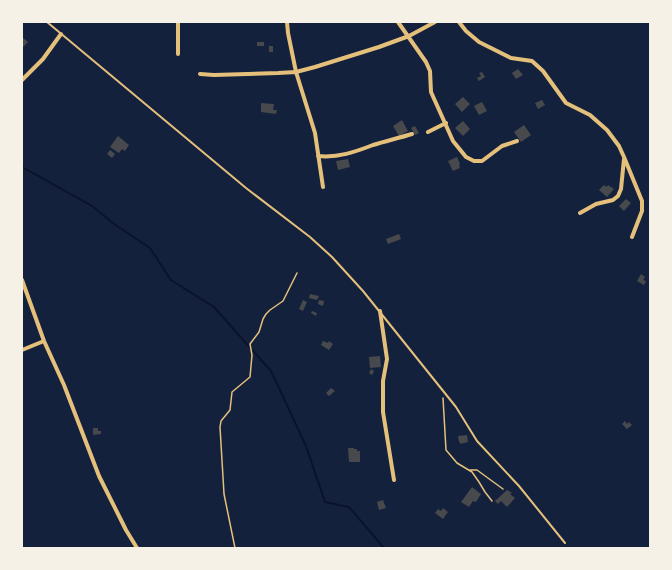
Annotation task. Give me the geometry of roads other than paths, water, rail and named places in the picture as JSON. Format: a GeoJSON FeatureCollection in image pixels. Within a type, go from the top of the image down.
{"type":"FeatureCollection","features":[{"type":"Feature","properties":{"kind":"street"},"geometry":{"type":"LineString","coordinates":[[178,22],[178,54]]}},
{"type":"Feature","properties":{"kind":"street"},"geometry":{"type":"LineString","coordinates":[[288,22],[288,33],[296,72],[315,133],[323,187]]}},
{"type":"Feature","properties":{"kind":"street"},"geometry":{"type":"LineString","coordinates":[[398,22],[409,36],[428,67],[431,92],[457,147],[466,157],[474,161],[482,161],[502,146],[517,141]]}},
{"type":"Feature","properties":{"kind":"street"},"geometry":{"type":"LineString","coordinates":[[200,74],[214,75],[296,72],[339,60],[409,36],[435,22]]}},
{"type":"Feature","properties":{"kind":"street"},"geometry":{"type":"LineString","coordinates":[[459,22],[466,31],[479,42],[508,57],[532,61],[538,66],[566,102],[590,115],[607,130],[619,146],[642,205],[642,211],[632,237]]}},
{"type":"Feature","properties":{"kind":"street"},"geometry":{"type":"LineString","coordinates":[[22,80],[43,59],[61,34]]}},
{"type":"Feature","properties":{"kind":"street"},"geometry":{"type":"LineString","coordinates":[[428,132],[446,123]]}},
{"type":"Feature","properties":{"kind":"street"},"geometry":{"type":"LineString","coordinates":[[318,156],[338,156],[354,153],[412,134]]}},
{"type":"Feature","properties":{"kind":"street"},"geometry":{"type":"LineString","coordinates":[[580,213],[596,204],[613,200],[618,196],[621,189],[624,157]]}},
{"type":"Feature","properties":{"kind":"street"},"geometry":{"type":"LineString","coordinates":[[22,280],[44,341],[64,385],[99,476],[126,530],[137,548]]}},
{"type":"Feature","properties":{"kind":"street"},"geometry":{"type":"LineString","coordinates":[[380,312],[387,358],[383,381],[383,412],[394,480]]}},
{"type":"Feature","properties":{"kind":"street"},"geometry":{"type":"LineString","coordinates":[[22,350],[44,341]]}},
{"type":"Feature","properties":{"kind":"lane"},"geometry":{"type":"LineString","coordinates":[[47,22],[246,188],[310,237],[332,257],[380,312],[456,407],[477,441],[519,486],[565,543]]}},
{"type":"Feature","properties":{"kind":"waterway"},"geometry":{"type":"LineString","coordinates":[[22,167],[92,206],[114,224],[150,248],[171,280],[214,307],[271,371],[306,446],[325,502],[349,507],[384,548]]}}]}
